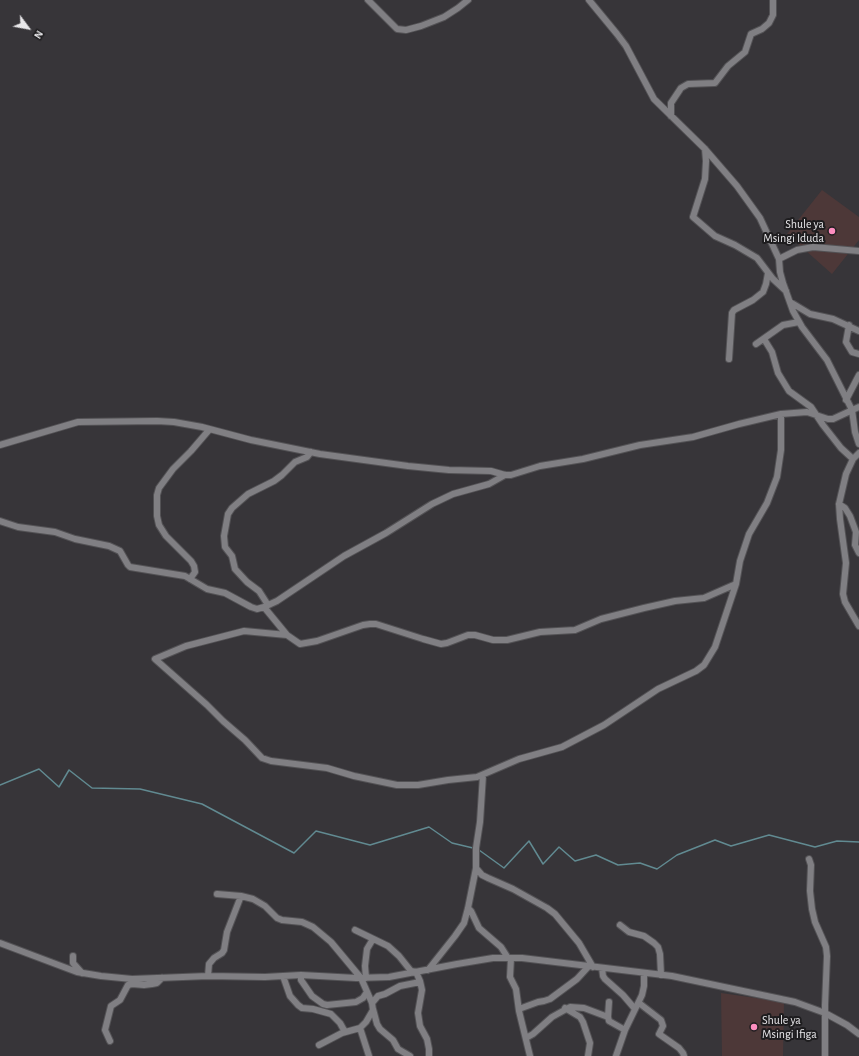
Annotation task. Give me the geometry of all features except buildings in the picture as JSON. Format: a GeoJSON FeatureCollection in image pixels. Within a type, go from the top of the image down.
{"type":"FeatureCollection","features":[{"type":"Feature","properties":{"kind":"street"},"geometry":{"type":"LineString","coordinates":[[368,0],[397,29],[406,30],[444,17],[468,0]]}},
{"type":"Feature","properties":{"kind":"street"},"geometry":{"type":"LineString","coordinates":[[590,0],[626,46],[654,99],[705,150],[728,176],[753,207],[767,230],[779,259],[780,272],[790,302],[799,322],[827,360],[852,410],[855,432],[859,444]]}},
{"type":"Feature","properties":{"kind":"street"},"geometry":{"type":"LineString","coordinates":[[671,116],[671,103],[681,88],[688,84],[715,83],[728,66],[745,52],[751,34],[762,29],[769,23],[772,15],[773,0]]}},
{"type":"Feature","properties":{"kind":"street"},"geometry":{"type":"LineString","coordinates":[[705,150],[705,179],[693,217],[715,236],[735,245],[757,258],[776,283],[787,292]]}},
{"type":"Feature","properties":{"kind":"street"},"geometry":{"type":"LineString","coordinates":[[779,259],[797,250],[809,247],[828,247],[859,251]]}},
{"type":"Feature","properties":{"kind":"street"},"geometry":{"type":"LineString","coordinates":[[729,359],[732,313],[734,310],[753,300],[762,292],[766,284],[768,273]]}},
{"type":"Feature","properties":{"kind":"street"},"geometry":{"type":"LineString","coordinates":[[790,302],[810,314],[828,317],[859,331]]}},
{"type":"Feature","properties":{"kind":"street"},"geometry":{"type":"LineString","coordinates":[[756,344],[783,325],[799,322]]}},
{"type":"Feature","properties":{"kind":"street"},"geometry":{"type":"LineString","coordinates":[[849,326],[846,342],[852,352],[859,354]]}},
{"type":"Feature","properties":{"kind":"street"},"geometry":{"type":"LineString","coordinates":[[764,339],[772,352],[778,373],[786,386],[795,396],[811,407],[841,448],[853,459]]}},
{"type":"Feature","properties":{"kind":"street"},"geometry":{"type":"LineString","coordinates":[[846,400],[859,375]]}},
{"type":"Feature","properties":{"kind":"street"},"geometry":{"type":"LineString","coordinates":[[0,521],[30,530],[55,532],[75,539],[105,544],[120,551],[130,567],[166,574],[180,575],[190,579],[206,589],[225,593],[251,607],[257,608],[266,606],[294,590],[344,556],[386,533],[432,504],[453,494],[489,484],[505,476],[540,466],[583,459],[640,445],[693,437],[781,414],[803,412],[817,414],[828,419],[833,419],[859,407]]}},
{"type":"Feature","properties":{"kind":"street"},"geometry":{"type":"LineString","coordinates":[[287,634],[240,631],[186,646],[155,659],[200,698],[262,758],[266,760],[320,767],[354,776],[405,786],[483,775],[510,762],[555,749],[579,739],[604,725],[650,694],[702,667],[715,647],[736,584],[740,561],[749,534],[766,503],[777,477],[781,450],[781,414]]}},
{"type":"Feature","properties":{"kind":"street"},"geometry":{"type":"LineString","coordinates":[[0,445],[85,421],[157,421],[181,424],[311,452],[408,466],[450,470],[491,471],[505,476]]}},
{"type":"Feature","properties":{"kind":"street"},"geometry":{"type":"LineString","coordinates":[[190,579],[195,572],[194,566],[191,561],[166,536],[159,525],[157,516],[157,494],[159,488],[173,470],[209,430]]}},
{"type":"Feature","properties":{"kind":"street"},"geometry":{"type":"LineString","coordinates":[[311,452],[307,457],[293,463],[274,481],[248,494],[232,508],[228,514],[224,536],[226,546],[232,556],[235,569],[247,582],[261,593],[266,606],[287,634],[300,644],[306,644],[370,624],[376,624],[441,644],[468,635],[475,635],[493,640],[507,640],[540,632],[575,630],[602,619],[644,608],[675,601],[704,598],[736,584]]}},
{"type":"Feature","properties":{"kind":"street"},"geometry":{"type":"LineString","coordinates":[[859,453],[849,466],[844,480],[839,504],[846,563],[843,594],[845,602],[859,626]]}},
{"type":"Feature","properties":{"kind":"street"},"geometry":{"type":"LineString","coordinates":[[839,504],[845,508],[850,516],[856,532],[855,545],[859,553]]}},
{"type":"Feature","properties":{"kind":"street"},"geometry":{"type":"LineString","coordinates":[[428,970],[458,932],[465,919],[476,868],[476,848],[480,822],[483,775]]}},
{"type":"Feature","properties":{"kind":"street"},"geometry":{"type":"LineString","coordinates":[[809,859],[811,865],[810,891],[812,909],[815,922],[826,947],[827,956],[825,1056]]}},
{"type":"Feature","properties":{"kind":"street"},"geometry":{"type":"LineString","coordinates":[[476,868],[482,875],[513,889],[555,914],[579,943],[591,967]]}},
{"type":"Feature","properties":{"kind":"street"},"geometry":{"type":"LineString","coordinates":[[217,894],[241,896],[259,902],[277,918],[307,924],[319,931],[363,978]]}},
{"type":"Feature","properties":{"kind":"street"},"geometry":{"type":"LineString","coordinates":[[208,976],[209,964],[224,950],[227,932],[241,896]]}},
{"type":"Feature","properties":{"kind":"street"},"geometry":{"type":"LineString","coordinates":[[468,908],[479,928],[499,945],[509,958],[510,977],[516,989],[530,1056]]}},
{"type":"Feature","properties":{"kind":"street"},"geometry":{"type":"LineString","coordinates":[[620,925],[630,932],[644,936],[658,947],[660,954],[661,975]]}},
{"type":"Feature","properties":{"kind":"street"},"geometry":{"type":"LineString","coordinates":[[355,930],[388,946],[399,956],[411,971],[416,972]]}},
{"type":"Feature","properties":{"kind":"street"},"geometry":{"type":"LineString","coordinates":[[373,939],[367,949],[363,978],[377,1024],[380,1029],[393,1040],[398,1049],[410,1056]]}},
{"type":"Feature","properties":{"kind":"street"},"geometry":{"type":"LineString","coordinates":[[0,943],[82,973],[132,979],[208,976],[258,977],[301,975],[363,978],[389,977],[457,964],[509,958],[540,960],[644,974],[672,976],[795,1002],[847,1024],[859,1034]]}},
{"type":"Feature","properties":{"kind":"street"},"geometry":{"type":"LineString","coordinates":[[72,956],[73,963],[82,973]]}},
{"type":"Feature","properties":{"kind":"street"},"geometry":{"type":"LineString","coordinates":[[519,1009],[550,999],[591,967]]}},
{"type":"Feature","properties":{"kind":"street"},"geometry":{"type":"LineString","coordinates":[[602,968],[602,973],[605,979],[623,995],[635,1009]]}},
{"type":"Feature","properties":{"kind":"street"},"geometry":{"type":"LineString","coordinates":[[416,972],[422,990],[419,1016],[421,1029],[427,1039],[429,1056]]}},
{"type":"Feature","properties":{"kind":"street"},"geometry":{"type":"LineString","coordinates":[[616,1056],[625,1030],[639,1003],[644,986],[644,974]]}},
{"type":"Feature","properties":{"kind":"street"},"geometry":{"type":"LineString","coordinates":[[301,975],[301,980],[312,996],[323,1004],[327,1005],[356,1002],[363,998],[367,992]]}},
{"type":"Feature","properties":{"kind":"street"},"geometry":{"type":"LineString","coordinates":[[283,976],[290,996],[298,1005],[302,1008],[331,1014],[340,1023],[345,1032]]}},
{"type":"Feature","properties":{"kind":"street"},"geometry":{"type":"LineString","coordinates":[[110,1041],[105,1030],[111,1006],[120,1000],[128,985],[132,984],[147,986],[157,983],[162,978]]}},
{"type":"Feature","properties":{"kind":"street"},"geometry":{"type":"LineString","coordinates":[[319,1045],[345,1032],[360,1028],[366,1022],[372,1006],[378,996],[400,986],[420,982]]}},
{"type":"Feature","properties":{"kind":"street"},"geometry":{"type":"LineString","coordinates":[[609,1002],[608,1017],[610,1023],[625,1030]]}},
{"type":"Feature","properties":{"kind":"street"},"geometry":{"type":"LineString","coordinates":[[639,1003],[662,1020],[663,1026],[659,1034],[679,1048],[684,1056]]}},
{"type":"Feature","properties":{"kind":"street"},"geometry":{"type":"LineString","coordinates":[[526,1038],[533,1034],[545,1022],[566,1008],[578,1007],[608,1017]]}},
{"type":"Feature","properties":{"kind":"street"},"geometry":{"type":"LineString","coordinates":[[566,1008],[580,1017],[583,1022],[590,1043],[588,1056]]}},
{"type":"Feature","properties":{"kind":"street"},"geometry":{"type":"LineString","coordinates":[[360,1028],[369,1056]]}},
{"type":"Feature","properties":{"kind":"shaded area"},"geometry":{"type":"Polygon","coordinates":[[[822,190],[859,217],[859,240],[832,274],[787,234],[822,190]]]}},
{"type":"Feature","properties":{"kind":"shaded area"},"geometry":{"type":"Polygon","coordinates":[[[721,993],[784,1002],[783,1056],[722,1056],[721,993]]]}},
{"type":"Feature","properties":{"kind":"waterway"},"geometry":{"type":"LineString","coordinates":[[0,785],[39,769],[59,787],[69,770],[92,788],[140,789],[202,804],[294,853],[316,831],[370,845],[429,827],[452,843],[473,848]]}},
{"type":"Feature","properties":{"kind":"waterway"},"geometry":{"type":"LineString","coordinates":[[479,850],[504,868],[529,841],[543,864],[559,847],[575,861],[596,855],[618,865],[640,863],[657,869],[677,855],[715,840],[731,846],[769,835],[815,847],[837,841],[859,842]]}},
{"type":"Feature","properties":{"kind":"place","name":"Shule ya Msingi Iduda"},"geometry":{"type":"Point","coordinates":[832,231]}},
{"type":"Feature","properties":{"kind":"place","name":"Shule ya Msingi Ifiga"},"geometry":{"type":"Point","coordinates":[754,1027]}}]}
